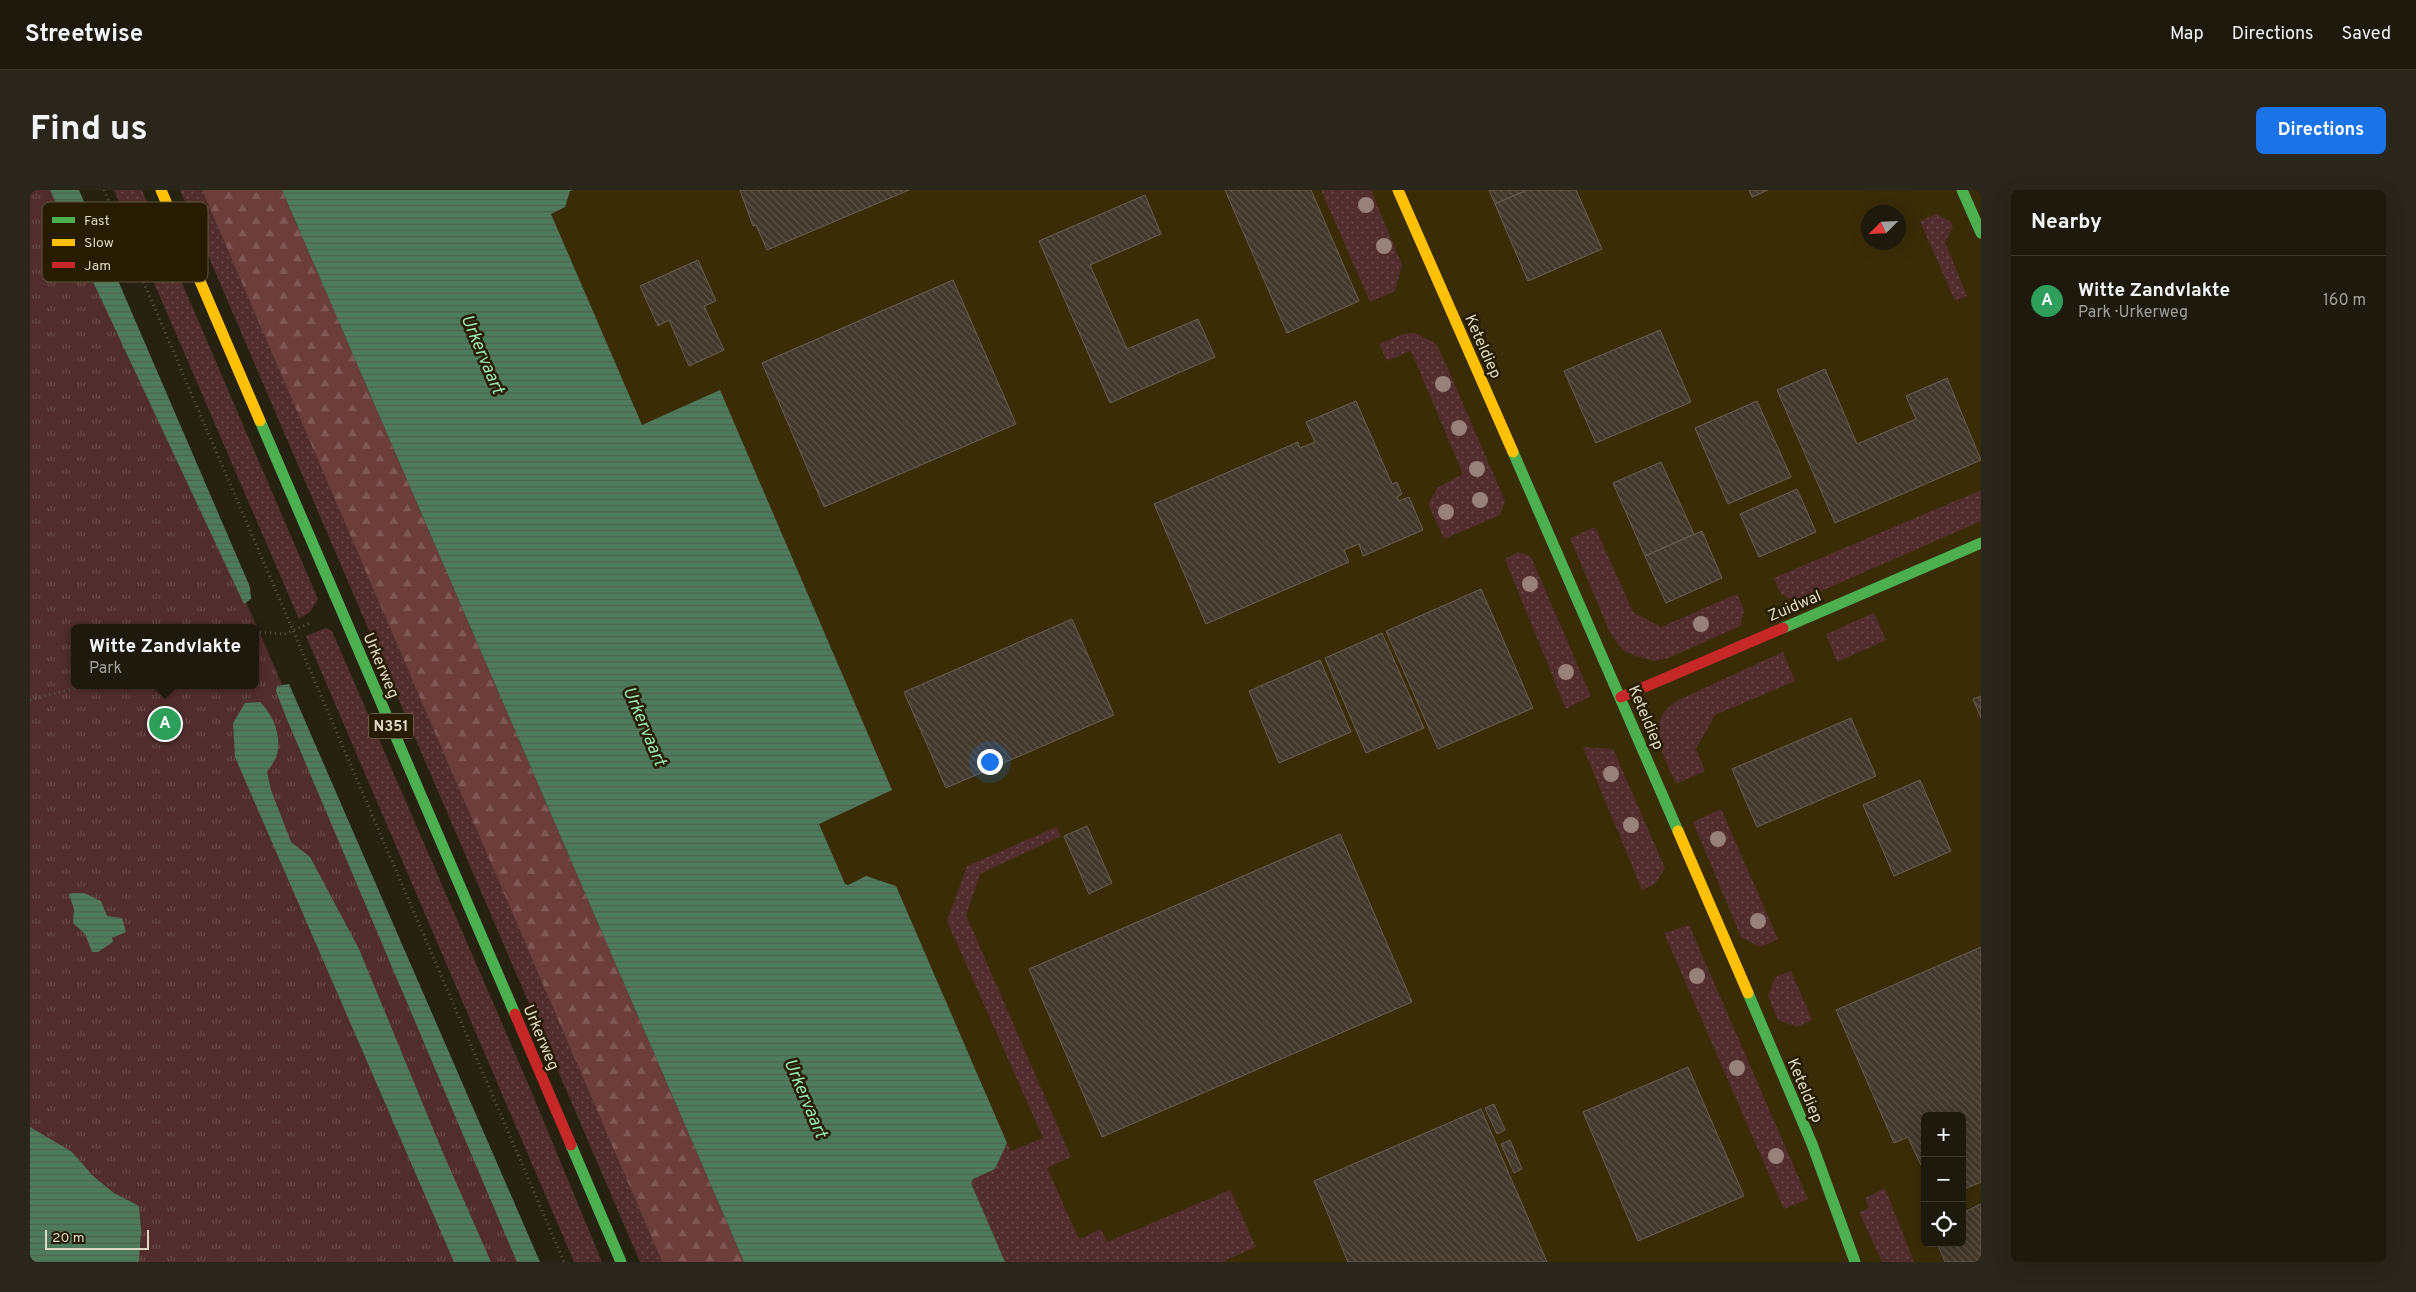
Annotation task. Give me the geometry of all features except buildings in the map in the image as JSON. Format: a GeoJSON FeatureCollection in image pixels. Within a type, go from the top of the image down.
{"type":"FeatureCollection","features":[{"type":"Feature","properties":{"kind":"street","name":"Urkerweg"},"geometry":{"type":"LineString","coordinates":[[161,190],[166,202]]}},
{"type":"Feature","properties":{"kind":"street","name":"Keteldiep"},"geometry":{"type":"LineString","coordinates":[[1398,190],[1620,697],[1812,1144],[1855,1262]]}},
{"type":"Feature","properties":{"kind":"street"},"geometry":{"type":"LineString","coordinates":[[1962,190],[1981,233]]}},
{"type":"Feature","properties":{"kind":"street","name":"Urkerweg"},"geometry":{"type":"LineString","coordinates":[[200,282],[621,1262]]}},
{"type":"Feature","properties":{"kind":"street","name":"Zuidwal"},"geometry":{"type":"LineString","coordinates":[[1620,697],[1981,543]]}},
{"type":"Feature","properties":{"kind":"path"},"geometry":{"type":"LineString","coordinates":[[104,190],[109,202]]}},
{"type":"Feature","properties":{"kind":"path"},"geometry":{"type":"LineString","coordinates":[[144,282],[564,1262]]}},
{"type":"Feature","properties":{"kind":"path"},"geometry":{"type":"LineString","coordinates":[[259,632],[285,634],[302,626]]}},
{"type":"Feature","properties":{"kind":"path"},"geometry":{"type":"LineString","coordinates":[[30,700],[71,689]]}},
{"type":"Feature","properties":{"kind":"shaded area"},"geometry":{"type":"Polygon","coordinates":[[[472,190],[1981,190],[1981,1262],[936,1262],[472,190]]]}},
{"type":"Feature","properties":{"kind":"green space"},"geometry":{"type":"Polygon","coordinates":[[[30,190],[62,190],[67,202],[42,202],[42,282],[103,282],[256,624],[71,624],[71,689],[259,689],[259,631],[529,1262],[30,1262],[30,190]]]}},
{"type":"Feature","properties":{"kind":"green space"},"geometry":{"type":"Polygon","coordinates":[[[114,190],[142,190],[147,202],[119,202],[114,190]]]}},
{"type":"Feature","properties":{"kind":"green space"},"geometry":{"type":"Polygon","coordinates":[[[180,190],[202,190],[207,202],[185,202],[180,190]]]}},
{"type":"Feature","properties":{"kind":"green space"},"geometry":{"type":"Polygon","coordinates":[[[202,190],[282,190],[744,1262],[662,1262],[202,190]]]}},
{"type":"Feature","properties":{"kind":"green space"},"geometry":{"type":"Polygon","coordinates":[[[1321,190],[1371,190],[1402,265],[1395,291],[1370,302],[1321,190]]]}},
{"type":"Feature","properties":{"kind":"green space"},"geometry":{"type":"Polygon","coordinates":[[[208,204],[662,1262],[640,1262],[208,255],[208,204]]]}},
{"type":"Feature","properties":{"kind":"green space"},"geometry":{"type":"Polygon","coordinates":[[[1936,214],[1950,221],[1953,227],[1945,242],[1967,296],[1955,301],[1920,221],[1936,214]]]}},
{"type":"Feature","properties":{"kind":"green space"},"geometry":{"type":"Polygon","coordinates":[[[154,282],[182,282],[318,599],[310,612],[299,619],[154,282]]]}},
{"type":"Feature","properties":{"kind":"green space"},"geometry":{"type":"Polygon","coordinates":[[[1415,333],[1435,343],[1441,353],[1505,501],[1500,515],[1444,539],[1428,504],[1438,487],[1463,474],[1411,351],[1387,361],[1379,344],[1403,334],[1415,333]]]}},
{"type":"Feature","properties":{"kind":"green space"},"geometry":{"type":"Polygon","coordinates":[[[1981,490],[1981,521],[1796,602],[1781,594],[1774,578],[1981,490]]]}},
{"type":"Feature","properties":{"kind":"green space"},"geometry":{"type":"Polygon","coordinates":[[[1595,527],[1633,612],[1661,627],[1737,594],[1744,610],[1740,626],[1666,659],[1654,661],[1623,650],[1610,633],[1570,538],[1595,527]]]}},
{"type":"Feature","properties":{"kind":"green space"},"geometry":{"type":"Polygon","coordinates":[[[1518,552],[1531,557],[1591,696],[1566,709],[1505,559],[1518,552]]]}},
{"type":"Feature","properties":{"kind":"green space"},"geometry":{"type":"Polygon","coordinates":[[[1874,613],[1886,640],[1837,662],[1826,634],[1874,613]]]}},
{"type":"Feature","properties":{"kind":"green space"},"geometry":{"type":"Polygon","coordinates":[[[326,628],[332,631],[527,1081],[602,1262],[574,1262],[306,636],[326,628]]]}},
{"type":"Feature","properties":{"kind":"green space"},"geometry":{"type":"Polygon","coordinates":[[[1783,652],[1795,681],[1715,715],[1696,749],[1705,771],[1676,784],[1666,762],[1659,739],[1658,728],[1667,708],[1678,700],[1783,652]]]}},
{"type":"Feature","properties":{"kind":"green space"},"geometry":{"type":"Polygon","coordinates":[[[1583,747],[1613,749],[1665,868],[1655,884],[1642,890],[1583,747]]]}},
{"type":"Feature","properties":{"kind":"green space"},"geometry":{"type":"Polygon","coordinates":[[[1721,809],[1778,939],[1760,947],[1741,937],[1693,822],[1721,809]]]}},
{"type":"Feature","properties":{"kind":"green space"},"geometry":{"type":"Polygon","coordinates":[[[1056,827],[1061,836],[980,874],[966,915],[1071,1157],[1047,1168],[1079,1239],[1101,1229],[1107,1242],[1230,1190],[1256,1247],[1226,1260],[1226,1262],[1005,1262],[971,1183],[973,1179],[995,1169],[1007,1143],[1011,1151],[1043,1138],[947,921],[967,866],[1056,827]]]}},
{"type":"Feature","properties":{"kind":"green space"},"geometry":{"type":"Polygon","coordinates":[[[1689,925],[1808,1199],[1784,1209],[1664,933],[1689,925]]]}},
{"type":"Feature","properties":{"kind":"green space"},"geometry":{"type":"Polygon","coordinates":[[[1791,971],[1812,1020],[1797,1027],[1778,1020],[1768,996],[1775,977],[1791,971]]]}},
{"type":"Feature","properties":{"kind":"green space"},"geometry":{"type":"Polygon","coordinates":[[[1885,1188],[1914,1262],[1882,1262],[1859,1212],[1869,1208],[1865,1198],[1885,1188]]]}},
{"type":"Feature","properties":{"kind":"water"},"geometry":{"type":"Polygon","coordinates":[[[50,190],[79,190],[84,202],[56,202],[50,190]]]}},
{"type":"Feature","properties":{"kind":"water","name":"Urkervaart"},"geometry":{"type":"Polygon","coordinates":[[[282,190],[573,190],[570,191],[565,207],[551,214],[642,425],[720,390],[892,790],[819,824],[845,884],[848,885],[866,876],[896,886],[1007,1143],[995,1169],[973,1179],[971,1183],[1005,1262],[744,1262],[282,190]]]}},
{"type":"Feature","properties":{"kind":"water"},"geometry":{"type":"Polygon","coordinates":[[[93,282],[119,282],[250,587],[251,599],[244,604],[93,282]]]}},
{"type":"Feature","properties":{"kind":"water"},"geometry":{"type":"Polygon","coordinates":[[[289,684],[540,1262],[517,1262],[286,717],[276,691],[277,686],[289,684]]]}},
{"type":"Feature","properties":{"kind":"water"},"geometry":{"type":"Polygon","coordinates":[[[260,702],[269,713],[277,733],[278,747],[276,756],[267,772],[271,790],[291,842],[310,857],[359,949],[443,1153],[491,1262],[454,1262],[235,757],[233,723],[245,703],[260,702]]]}},
{"type":"Feature","properties":{"kind":"water"},"geometry":{"type":"Polygon","coordinates":[[[84,893],[101,901],[107,916],[122,918],[126,932],[112,938],[113,942],[98,952],[92,952],[85,934],[73,923],[74,909],[69,894],[84,893]]]}},
{"type":"Feature","properties":{"kind":"water"},"geometry":{"type":"Polygon","coordinates":[[[30,1127],[72,1152],[93,1176],[114,1193],[139,1206],[141,1230],[139,1262],[30,1262],[30,1127]]]}},
{"type":"Feature","properties":{"kind":"traffic: fast"},"geometry":{"type":"LineString","coordinates":[[1962,190],[1981,233]]}},
{"type":"Feature","properties":{"kind":"traffic: fast"},"geometry":{"type":"LineString","coordinates":[[260,421],[515,1014]]}},
{"type":"Feature","properties":{"kind":"traffic: fast"},"geometry":{"type":"LineString","coordinates":[[1513,452],[1678,831]]}},
{"type":"Feature","properties":{"kind":"traffic: fast"},"geometry":{"type":"LineString","coordinates":[[1783,628],[1981,543]]}},
{"type":"Feature","properties":{"kind":"traffic: fast"},"geometry":{"type":"LineString","coordinates":[[1748,993],[1812,1144],[1855,1262]]}},
{"type":"Feature","properties":{"kind":"traffic: fast"},"geometry":{"type":"LineString","coordinates":[[571,1145],[621,1262]]}},
{"type":"Feature","properties":{"kind":"traffic: slow"},"geometry":{"type":"LineString","coordinates":[[161,190],[166,202]]}},
{"type":"Feature","properties":{"kind":"traffic: slow"},"geometry":{"type":"LineString","coordinates":[[1398,190],[1513,452]]}},
{"type":"Feature","properties":{"kind":"traffic: slow"},"geometry":{"type":"LineString","coordinates":[[200,282],[260,421]]}},
{"type":"Feature","properties":{"kind":"traffic: slow"},"geometry":{"type":"LineString","coordinates":[[1678,831],[1748,993]]}},
{"type":"Feature","properties":{"kind":"traffic: jam"},"geometry":{"type":"LineString","coordinates":[[1621,697],[1783,628]]}},
{"type":"Feature","properties":{"kind":"traffic: jam"},"geometry":{"type":"LineString","coordinates":[[515,1014],[571,1145]]}},
{"type":"Feature","properties":{"kind":"place","name":"Witte Zandvlakte"},"geometry":{"type":"Point","coordinates":[165,724]}}]}
